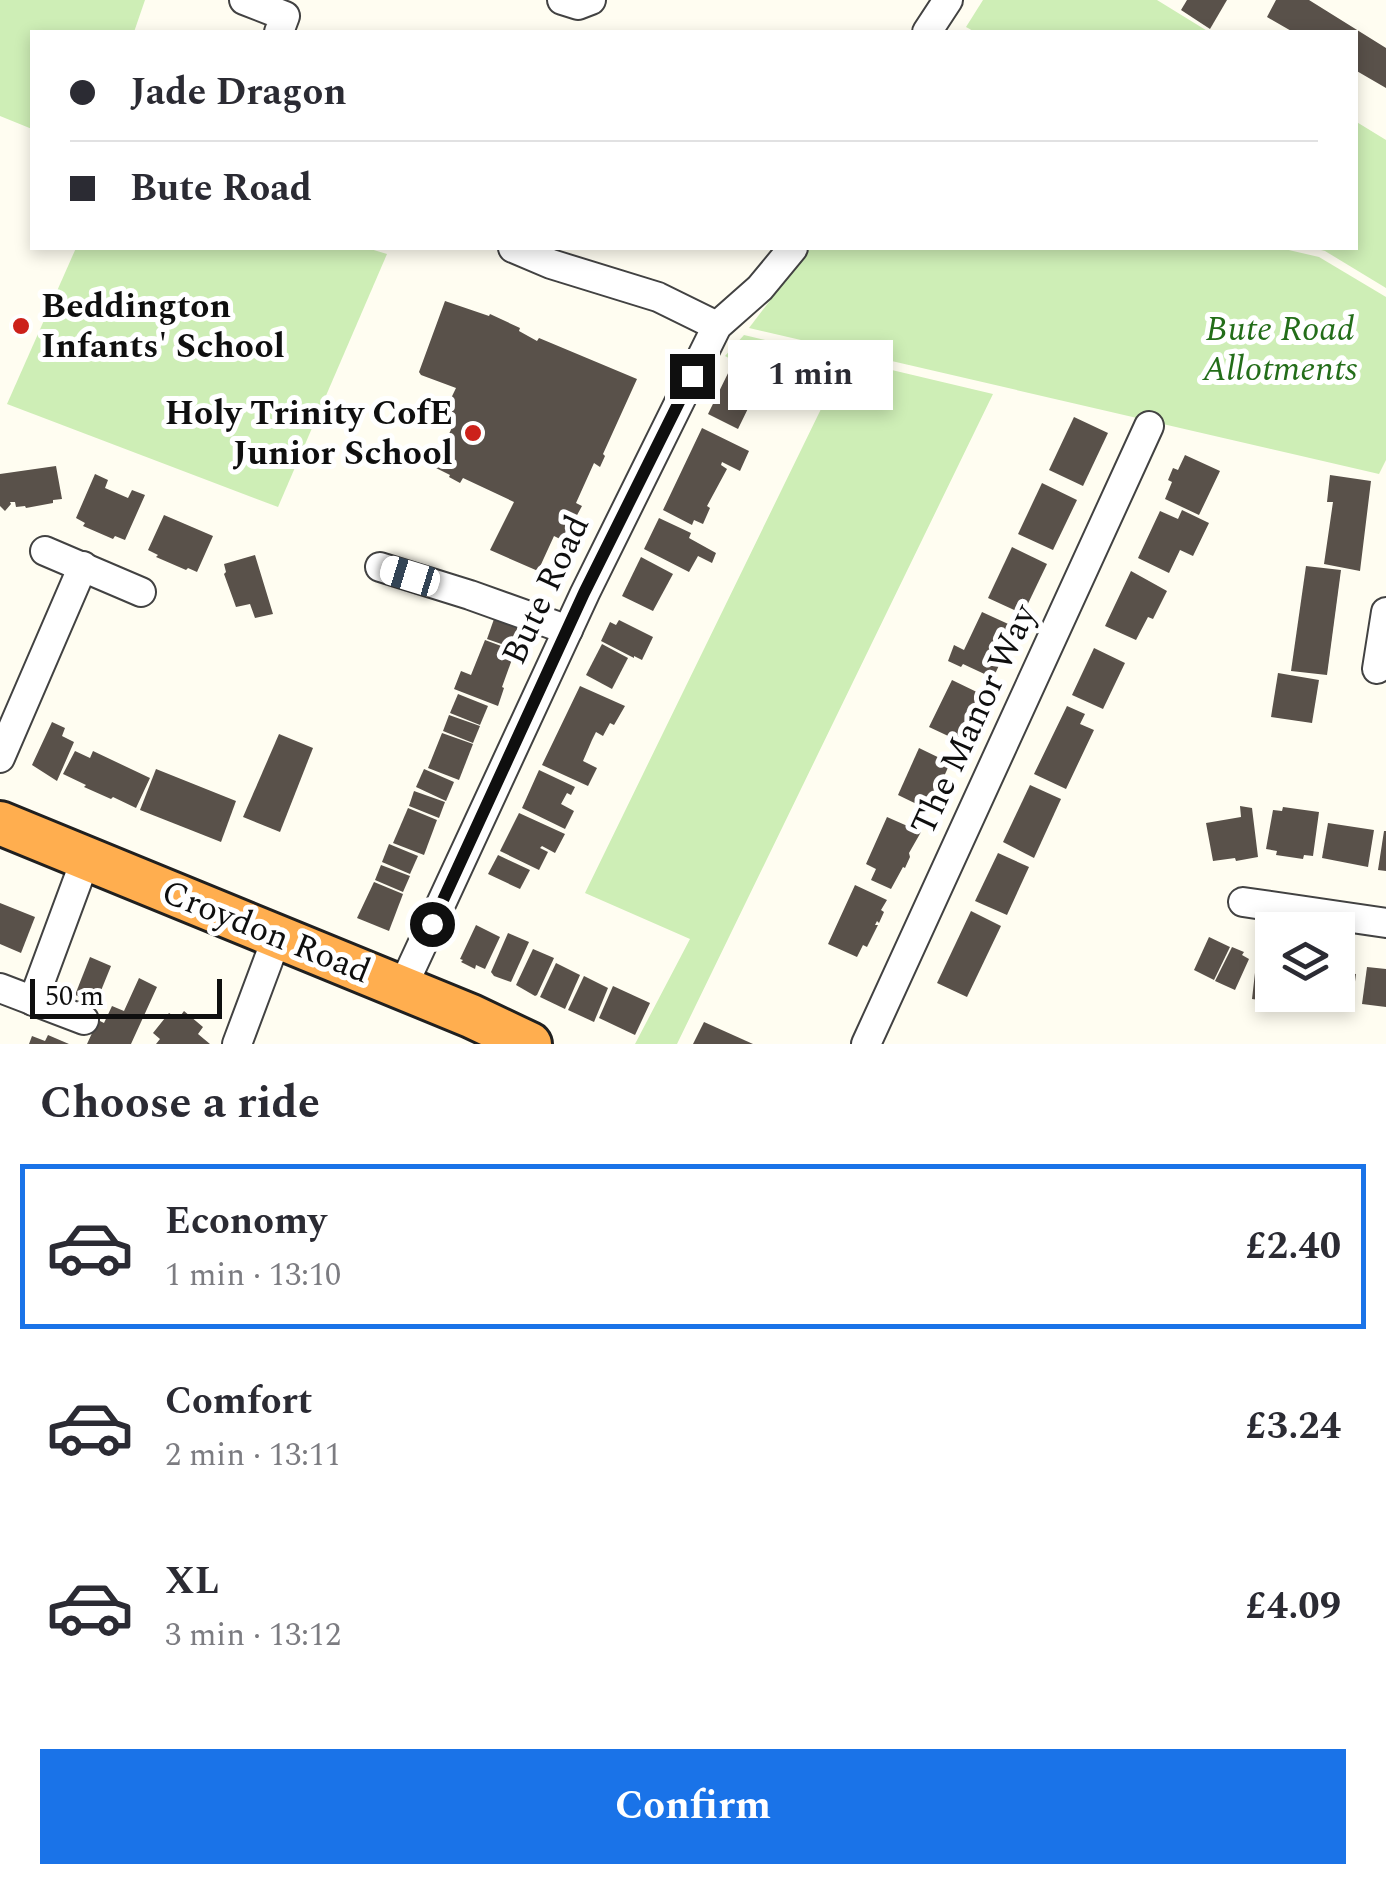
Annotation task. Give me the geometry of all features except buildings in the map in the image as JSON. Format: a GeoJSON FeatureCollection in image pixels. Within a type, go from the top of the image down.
{"type":"FeatureCollection","features":[{"type":"Feature","properties":{"kind":"highway","name":"Croydon Road"},"geometry":{"type":"LineString","coordinates":[[0,824],[402,988],[465,1030],[530,1044]]}},
{"type":"Feature","properties":{"kind":"street"},"geometry":{"type":"LineString","coordinates":[[244,0],[285,16],[280,30]]}},
{"type":"Feature","properties":{"kind":"street"},"geometry":{"type":"LineString","coordinates":[[562,0],[578,5],[592,0]]}},
{"type":"Feature","properties":{"kind":"street"},"geometry":{"type":"LineString","coordinates":[[929,30],[948,0]]}},
{"type":"Feature","properties":{"kind":"street"},"geometry":{"type":"LineString","coordinates":[[519,250],[658,297],[717,326]]}},
{"type":"Feature","properties":{"kind":"street","name":"Bute Road"},"geometry":{"type":"LineString","coordinates":[[402,988],[568,630],[717,326],[760,288],[791,250]]}},
{"type":"Feature","properties":{"kind":"street","name":"The Manor Way"},"geometry":{"type":"LineString","coordinates":[[866,1044],[1149,426]]}},
{"type":"Feature","properties":{"kind":"street"},"geometry":{"type":"LineString","coordinates":[[45,551],[141,592]]}},
{"type":"Feature","properties":{"kind":"street"},"geometry":{"type":"LineString","coordinates":[[0,758],[82,566]]}},
{"type":"Feature","properties":{"kind":"street"},"geometry":{"type":"LineString","coordinates":[[380,567],[568,630]]}},
{"type":"Feature","properties":{"kind":"street"},"geometry":{"type":"LineString","coordinates":[[1377,670],[1386,612]]}},
{"type":"Feature","properties":{"kind":"street"},"geometry":{"type":"LineString","coordinates":[[34,1001],[86,858]]}},
{"type":"Feature","properties":{"kind":"street"},"geometry":{"type":"LineString","coordinates":[[1243,902],[1386,923]]}},
{"type":"Feature","properties":{"kind":"street"},"geometry":{"type":"LineString","coordinates":[[236,1044],[278,937]]}},
{"type":"Feature","properties":{"kind":"street"},"geometry":{"type":"LineString","coordinates":[[0,988],[84,1020]]}},
{"type":"Feature","properties":{"kind":"green space"},"geometry":{"type":"Polygon","coordinates":[[[0,0],[145,0],[135,30],[30,30],[30,128],[0,116],[0,0]]]}},
{"type":"Feature","properties":{"kind":"green space"},"geometry":{"type":"Polygon","coordinates":[[[983,0],[1157,0],[1206,30],[971,30],[966,27],[983,0]]]}},
{"type":"Feature","properties":{"kind":"green space"},"geometry":{"type":"Polygon","coordinates":[[[1358,123],[1386,140],[1386,288],[1321,250],[1358,250],[1358,123]]]}},
{"type":"Feature","properties":{"kind":"green space"},"geometry":{"type":"Polygon","coordinates":[[[75,250],[374,250],[387,254],[278,507],[7,404],[75,250]]]}},
{"type":"Feature","properties":{"kind":"green space","name":"Bute Road Allotments"},"geometry":{"type":"Polygon","coordinates":[[[808,250],[1289,250],[1319,257],[1386,297],[1386,460],[1379,474],[749,328],[808,250]]]}},
{"type":"Feature","properties":{"kind":"green space"},"geometry":{"type":"Polygon","coordinates":[[[744,335],[993,394],[677,1044],[635,1044],[690,939],[585,893],[821,409],[725,356],[744,335]]]}},
{"type":"Feature","properties":{"kind":"place","name":"Beddington Infants' School"},"geometry":{"type":"Point","coordinates":[21,326]}},
{"type":"Feature","properties":{"kind":"place","name":"Holy Trinity CofE Junior School"},"geometry":{"type":"Point","coordinates":[473,433]}},
{"type":"Feature","properties":{"kind":"route"},"geometry":{"type":"LineString","coordinates":[[432,924],[584,593],[692,376]]}}]}
